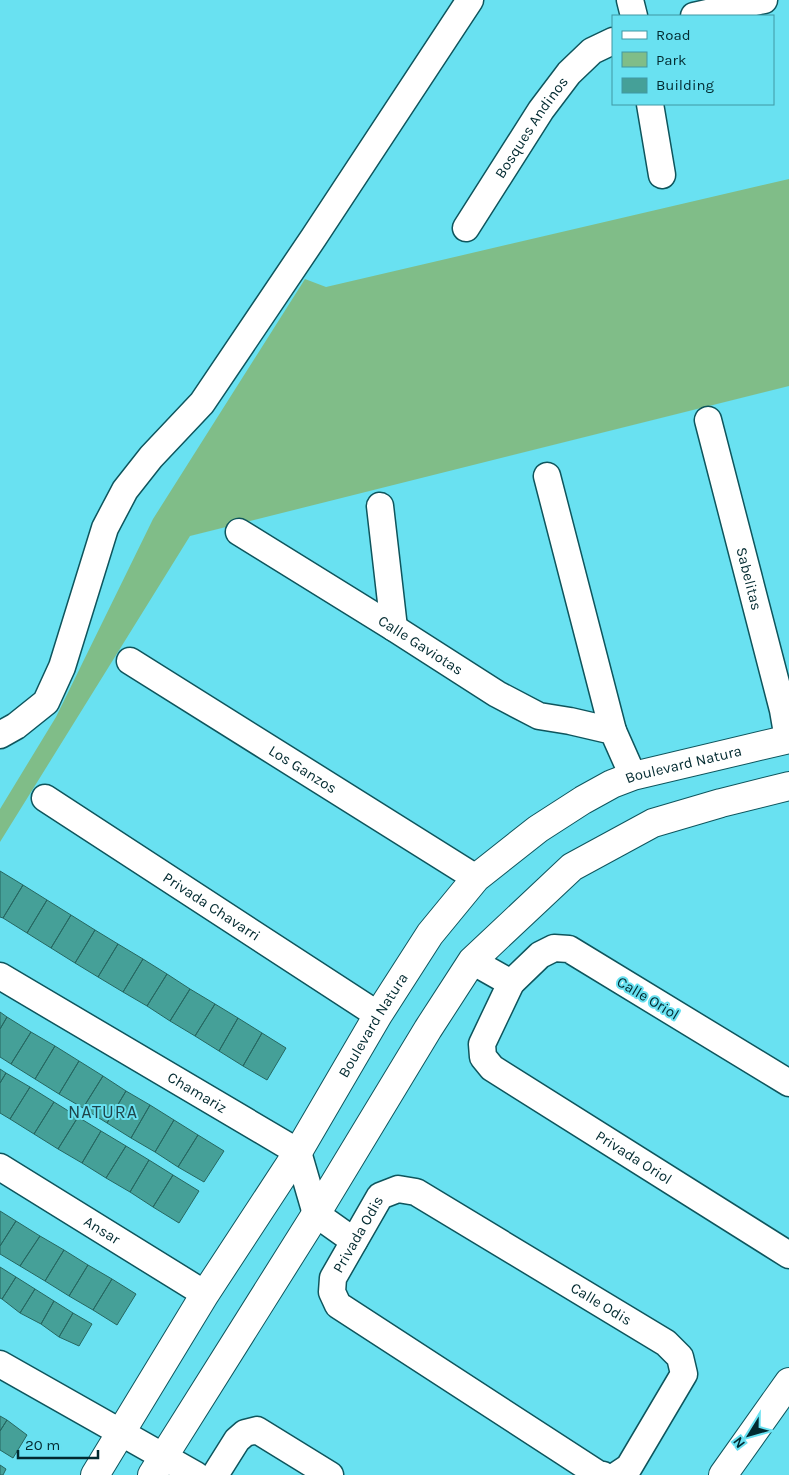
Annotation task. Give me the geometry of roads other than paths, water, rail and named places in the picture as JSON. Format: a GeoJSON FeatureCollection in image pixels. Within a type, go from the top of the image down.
{"type":"FeatureCollection","features":[{"type":"Feature","properties":{"kind":"street"},"geometry":{"type":"LineString","coordinates":[[0,735],[16,726],[46,702],[62,667],[105,528],[125,490],[151,457],[202,403],[470,0]]}},
{"type":"Feature","properties":{"kind":"street"},"geometry":{"type":"LineString","coordinates":[[630,0],[634,15]]}},
{"type":"Feature","properties":{"kind":"street"},"geometry":{"type":"LineString","coordinates":[[698,15],[764,0]]}},
{"type":"Feature","properties":{"kind":"street","name":"Bosques Andinos"},"geometry":{"type":"LineString","coordinates":[[466,228],[541,110],[569,73],[592,51],[612,41]]}},
{"type":"Feature","properties":{"kind":"street"},"geometry":{"type":"LineString","coordinates":[[650,105],[662,175]]}},
{"type":"Feature","properties":{"kind":"street","name":"Sabelitas"},"geometry":{"type":"LineString","coordinates":[[708,420],[783,710],[788,739]]}},
{"type":"Feature","properties":{"kind":"street"},"geometry":{"type":"LineString","coordinates":[[547,476],[613,731],[633,776]]}},
{"type":"Feature","properties":{"kind":"street"},"geometry":{"type":"LineString","coordinates":[[380,506],[394,628]]}},
{"type":"Feature","properties":{"kind":"street","name":"Calle Gaviotas"},"geometry":{"type":"LineString","coordinates":[[239,532],[497,694],[539,716],[613,731]]}},
{"type":"Feature","properties":{"kind":"street","name":"Los Ganzos"},"geometry":{"type":"LineString","coordinates":[[130,661],[476,878]]}},
{"type":"Feature","properties":{"kind":"street","name":"Boulevard Natura"},"geometry":{"type":"LineString","coordinates":[[96,1475],[205,1294],[298,1152],[378,1015],[430,934],[476,878],[538,829],[612,784],[633,776],[788,739]]}},
{"type":"Feature","properties":{"kind":"street"},"geometry":{"type":"LineString","coordinates":[[158,1465],[472,961],[572,867],[653,823],[789,786]]}},
{"type":"Feature","properties":{"kind":"street","name":"Privada Chavarri"},"geometry":{"type":"LineString","coordinates":[[45,798],[378,1015]]}},
{"type":"Feature","properties":{"kind":"street","name":"Calle Oriol"},"geometry":{"type":"LineString","coordinates":[[483,1057],[482,1044],[510,983],[540,955],[554,948],[569,949],[789,1083]]}},
{"type":"Feature","properties":{"kind":"street"},"geometry":{"type":"LineString","coordinates":[[472,961],[510,983]]}},
{"type":"Feature","properties":{"kind":"street","name":"Chamariz"},"geometry":{"type":"LineString","coordinates":[[0,976],[298,1152]]}},
{"type":"Feature","properties":{"kind":"street","name":"Privada Oriol"},"geometry":{"type":"LineString","coordinates":[[483,1057],[492,1068],[789,1255]]}},
{"type":"Feature","properties":{"kind":"street"},"geometry":{"type":"LineString","coordinates":[[298,1152],[316,1214],[354,1241]]}},
{"type":"Feature","properties":{"kind":"street","name":"Ansar"},"geometry":{"type":"LineString","coordinates":[[0,1167],[205,1294]]}},
{"type":"Feature","properties":{"kind":"street","name":"Privada Odis"},"geometry":{"type":"LineString","coordinates":[[398,1189],[380,1196],[333,1278],[332,1292],[338,1305],[598,1474],[603,1475]]}},
{"type":"Feature","properties":{"kind":"street","name":"Calle Odis"},"geometry":{"type":"LineString","coordinates":[[398,1189],[416,1192],[666,1342],[680,1357],[684,1374],[629,1467],[616,1475]]}},
{"type":"Feature","properties":{"kind":"street"},"geometry":{"type":"LineString","coordinates":[[0,1364],[122,1433],[158,1465],[196,1475]]}},
{"type":"Feature","properties":{"kind":"street"},"geometry":{"type":"LineString","coordinates":[[723,1475],[789,1382]]}},
{"type":"Feature","properties":{"kind":"street"},"geometry":{"type":"LineString","coordinates":[[215,1475],[237,1440],[245,1433],[257,1430],[330,1475]]}},
{"type":"Feature","properties":{"kind":"district","name":"NATURA"},"geometry":{"type":"Point","coordinates":[103,1112]}}]}
